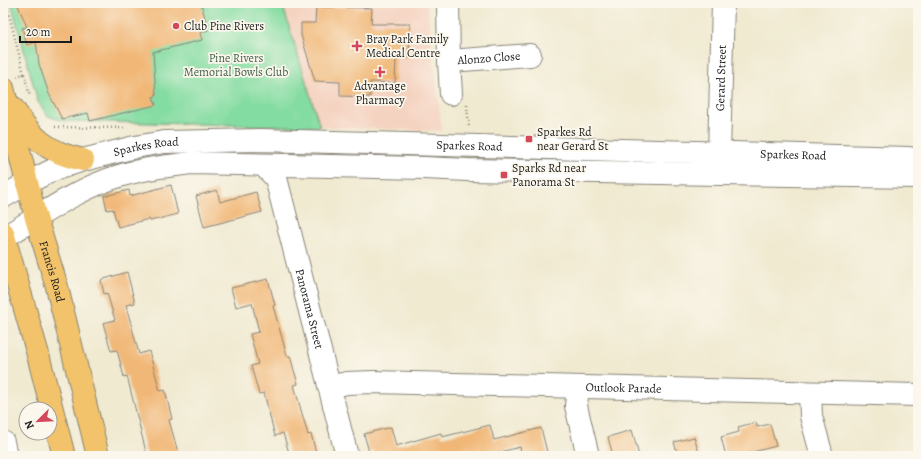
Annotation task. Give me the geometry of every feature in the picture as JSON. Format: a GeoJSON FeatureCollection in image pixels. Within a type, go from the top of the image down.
{"type":"FeatureCollection","features":[{"type":"Feature","properties":{"kind":"main road"},"geometry":{"type":"LineString","coordinates":[[8,87],[26,128],[42,144],[56,152],[83,160]]}},
{"type":"Feature","properties":{"kind":"main road","name":"Francis Road"},"geometry":{"type":"LineString","coordinates":[[8,87],[27,183],[57,287],[98,456]]}},
{"type":"Feature","properties":{"kind":"main road"},"geometry":{"type":"LineString","coordinates":[[3,236],[64,456]]}},
{"type":"Feature","properties":{"kind":"street","name":"Alonzo Close"},"geometry":{"type":"LineString","coordinates":[[448,3],[451,94]]}},
{"type":"Feature","properties":{"kind":"street","name":"Gerard Street"},"geometry":{"type":"LineString","coordinates":[[719,153],[723,3]]}},
{"type":"Feature","properties":{"kind":"street","name":"Alonzo Close"},"geometry":{"type":"LineString","coordinates":[[449,61],[530,55]]}},
{"type":"Feature","properties":{"kind":"street","name":"Sparkes Road"},"geometry":{"type":"LineString","coordinates":[[3,196],[53,170],[83,160],[135,147],[164,142],[261,140],[909,158],[918,161]]}},
{"type":"Feature","properties":{"kind":"street","name":"Sparkes Road"},"geometry":{"type":"LineString","coordinates":[[3,236],[66,199],[116,177],[164,166],[192,163],[264,166],[301,165],[468,170],[918,178]]}},
{"type":"Feature","properties":{"kind":"street","name":"Panorama Street"},"geometry":{"type":"LineString","coordinates":[[264,166],[276,178],[346,456]]}},
{"type":"Feature","properties":{"kind":"street","name":"Outlook Parade"},"geometry":{"type":"LineString","coordinates":[[329,387],[347,383],[373,382],[918,395]]}},
{"type":"Feature","properties":{"kind":"street"},"geometry":{"type":"LineString","coordinates":[[578,387],[576,406],[588,456]]}},
{"type":"Feature","properties":{"kind":"street"},"geometry":{"type":"LineString","coordinates":[[810,393],[811,416],[822,456]]}},
{"type":"Feature","properties":{"kind":"street"},"geometry":{"type":"LineString","coordinates":[[3,442],[6,456]]}},
{"type":"Feature","properties":{"kind":"path"},"geometry":{"type":"LineString","coordinates":[[6,3],[24,74],[8,87]]}},
{"type":"Feature","properties":{"kind":"shaded area"},"geometry":{"type":"Polygon","coordinates":[[[282,3],[427,3],[442,131],[320,127],[282,3]]]}},
{"type":"Feature","properties":{"kind":"green space","name":"Pine Rivers Memorial Bowls Club"},"geometry":{"type":"Polygon","coordinates":[[[11,3],[282,3],[320,127],[63,121],[48,116],[38,102],[11,3]]]}},
{"type":"Feature","properties":{"kind":"building"},"geometry":{"type":"Polygon","coordinates":[[[17,3],[201,3],[208,30],[200,33],[202,40],[153,52],[156,96],[153,97],[156,105],[90,121],[88,113],[62,119],[49,94],[39,64],[36,42],[27,45],[22,28],[27,27],[17,3]]]}},
{"type":"Feature","properties":{"kind":"building","name":"Bray Park Family Medical Centre"},"geometry":{"type":"Polygon","coordinates":[[[316,7],[372,8],[371,24],[410,24],[409,58],[396,57],[395,83],[370,82],[370,97],[340,96],[340,82],[315,81],[301,35],[301,23],[315,23],[316,7]]]}},
{"type":"Feature","properties":{"kind":"building"},"geometry":{"type":"Polygon","coordinates":[[[171,185],[178,214],[150,221],[149,219],[118,227],[113,209],[107,210],[104,196],[129,190],[130,196],[171,185]]]}},
{"type":"Feature","properties":{"kind":"building"},"geometry":{"type":"Polygon","coordinates":[[[217,190],[220,202],[256,192],[262,212],[204,227],[196,196],[217,190]]]}},
{"type":"Feature","properties":{"kind":"building"},"geometry":{"type":"Polygon","coordinates":[[[127,272],[135,303],[126,305],[139,354],[149,351],[160,391],[165,390],[172,419],[169,420],[179,456],[147,456],[127,376],[124,377],[117,350],[111,351],[103,323],[115,320],[107,293],[104,294],[101,280],[127,272]]]}},
{"type":"Feature","properties":{"kind":"building"},"geometry":{"type":"Polygon","coordinates":[[[268,279],[275,305],[273,306],[287,356],[290,356],[298,384],[294,385],[308,435],[311,434],[317,456],[290,456],[283,433],[275,436],[264,393],[259,394],[251,366],[258,364],[250,334],[259,332],[252,303],[236,307],[231,288],[268,279]]]}},
{"type":"Feature","properties":{"kind":"building"},"geometry":{"type":"Polygon","coordinates":[[[756,422],[757,427],[770,424],[776,446],[738,456],[726,456],[721,437],[739,432],[738,427],[756,422]]]}},
{"type":"Feature","properties":{"kind":"building"},"geometry":{"type":"Polygon","coordinates":[[[490,425],[494,440],[541,428],[548,456],[522,456],[520,447],[485,456],[375,456],[374,451],[369,452],[364,434],[391,427],[396,446],[441,433],[442,437],[490,425]]]}},
{"type":"Feature","properties":{"kind":"building"},"geometry":{"type":"Polygon","coordinates":[[[632,430],[639,456],[613,456],[608,437],[632,430]]]}},
{"type":"Feature","properties":{"kind":"building"},"geometry":{"type":"Polygon","coordinates":[[[694,437],[700,456],[678,456],[674,442],[694,437]]]}},
{"type":"Feature","properties":{"kind":"place","name":"Club Pine Rivers"},"geometry":{"type":"Point","coordinates":[176,26]}},
{"type":"Feature","properties":{"kind":"place","name":"Bray Park Family Medical Centre"},"geometry":{"type":"Point","coordinates":[357,46]}},
{"type":"Feature","properties":{"kind":"place","name":"Advantage Pharmacy"},"geometry":{"type":"Point","coordinates":[380,72]}},
{"type":"Feature","properties":{"kind":"place","name":"Sparkes Rd near Gerard St"},"geometry":{"type":"Point","coordinates":[529,139]}},
{"type":"Feature","properties":{"kind":"place","name":"Sparks Rd near Panorama St"},"geometry":{"type":"Point","coordinates":[504,175]}}]}
